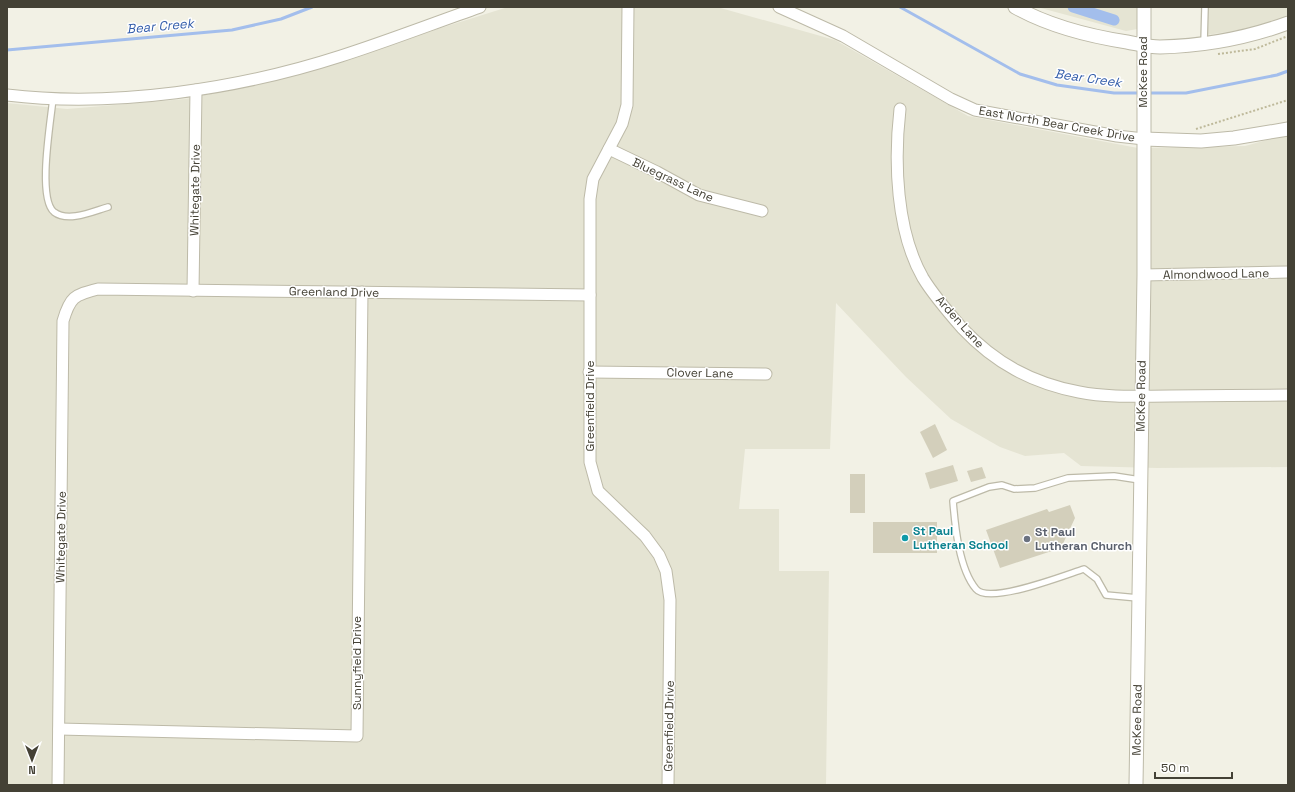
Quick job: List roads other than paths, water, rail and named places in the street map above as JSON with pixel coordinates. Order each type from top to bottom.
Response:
[{"type":"street","points":[[7,95],[91,100],[196,90],[262,78],[340,56],[480,7]]},
{"type":"street","name":"Greenfield Drive","points":[[628,7],[626,105],[622,124],[594,179],[590,199],[590,462],[598,491],[652,545],[666,571],[670,588],[668,785]]},
{"type":"street","name":"East North Bear Creek Drive","points":[[779,7],[844,36],[951,99],[976,110],[1117,136],[1144,133],[1183,140],[1234,138],[1288,129]]},
{"type":"street","points":[[1014,7],[1032,17],[1077,31],[1159,47],[1204,43],[1254,34],[1288,22]]},
{"type":"street","name":"McKee Road","points":[[1136,785],[1144,275],[1144,7]]},
{"type":"street","name":"Whitegate Drive","points":[[194,290],[196,90]]},
{"type":"street","name":"Arden Lane","points":[[900,109],[896,154],[898,185],[911,249],[923,277],[954,318],[980,347],[993,357],[1036,380],[1079,392],[1141,396],[1288,395]]},
{"type":"street","name":"Bluegrass Lane","points":[[609,149],[657,172],[699,195],[762,211]]},
{"type":"street","name":"Almondwood Lane","points":[[1144,275],[1288,272]]},
{"type":"street","name":"Greenland Drive","points":[[79,293],[98,289],[590,295]]},
{"type":"street","name":"Sunnyfield Drive","points":[[59,729],[357,736],[362,292]]},
{"type":"street","name":"Whitegate Drive","points":[[58,785],[63,321],[68,304],[79,293]]},
{"type":"street","name":"Clover Lane","points":[[589,372],[766,374]]},
{"type":"lane","points":[[1204,43],[1205,7]]},
{"type":"lane","points":[[53,98],[45,172],[47,192],[51,208],[54,212],[62,215],[73,216],[108,207]]},
{"type":"lane","points":[[1138,598],[1106,595],[1097,579],[1084,569],[1010,593],[986,595],[976,590],[962,563],[953,501],[989,487],[1002,486],[1014,489],[1035,488],[1068,478],[1114,476],[1140,480]]},
{"type":"waterway","name":"Bear Creek","points":[[7,50],[232,30],[281,19],[312,7]]},
{"type":"waterway","name":"Bear Creek","points":[[900,7],[1020,74],[1057,85],[1114,93],[1141,93]]},
{"type":"waterway","points":[[1073,7],[1114,20]]},
{"type":"waterway","name":"Bear Creek","points":[[1146,93],[1186,93],[1277,75],[1288,71]]},
{"type":"place","name":"St Paul Lutheran School","points":[[905,538]]},
{"type":"place","name":"St Paul Lutheran Church","points":[[1027,539]]}]
